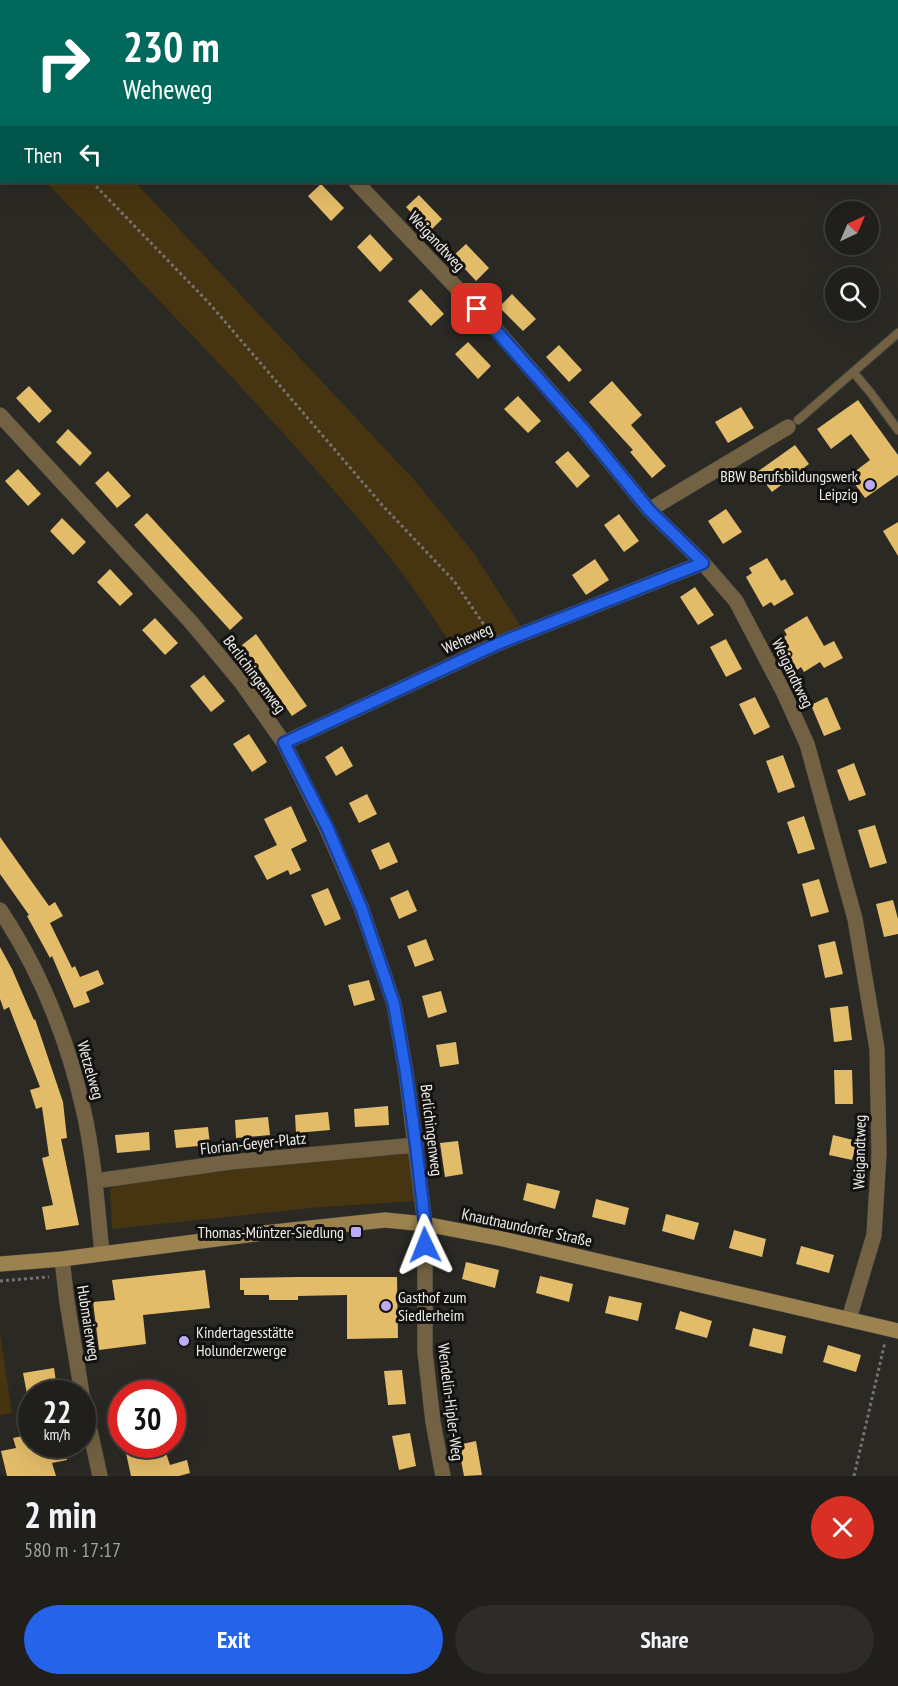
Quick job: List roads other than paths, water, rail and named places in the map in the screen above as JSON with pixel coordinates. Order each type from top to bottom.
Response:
[{"type":"main road","name":"Knautnaundorfer Straße","points":[[0,1264],[62,1259],[385,1220],[425,1224],[503,1239],[893,1330]]},
{"type":"street","name":"Weigandtweg","points":[[357,183],[492,325],[583,429],[649,510],[703,563],[736,601],[783,691],[807,744],[855,919],[877,1049],[879,1154],[874,1235],[849,1319]]},
{"type":"street","name":"Berlichingenweg","points":[[0,415],[190,621],[241,682],[284,743],[327,827],[356,897],[394,1004],[406,1073],[425,1224]]},
{"type":"street","points":[[649,510],[793,423]]},
{"type":"street","name":"Weheweg","points":[[284,743],[497,644],[703,563]]},
{"type":"street","name":"Wetzelweg","points":[[0,910],[21,942],[48,996],[72,1065],[84,1110],[95,1181],[102,1253]]},
{"type":"street","name":"Florian-Geyer-Platz","points":[[95,1181],[231,1162],[416,1145]]},
{"type":"street","name":"Wendelin-Hipler-Weg","points":[[425,1224],[425,1352],[433,1422],[443,1476]]},
{"type":"street","name":"Hubmaierweg","points":[[62,1259],[80,1380]]},
{"type":"street","name":"Hubmaierweg","points":[[96,1458],[100,1476]]},
{"type":"lane","points":[[793,423],[898,333]]},
{"type":"lane","points":[[854,373],[898,430]]},
{"type":"place","name":"BBW Berufsbildungswerk Leipzig","points":[[870,485]]},
{"type":"place","name":"Thomas-Müntzer-Siedlung","points":[[356,1232]]},
{"type":"place","name":"Gasthof zum Siedlerheim","points":[[386,1306]]},
{"type":"place","name":"Kindertagesstätte Holunderzwerge","points":[[184,1341]]}]
